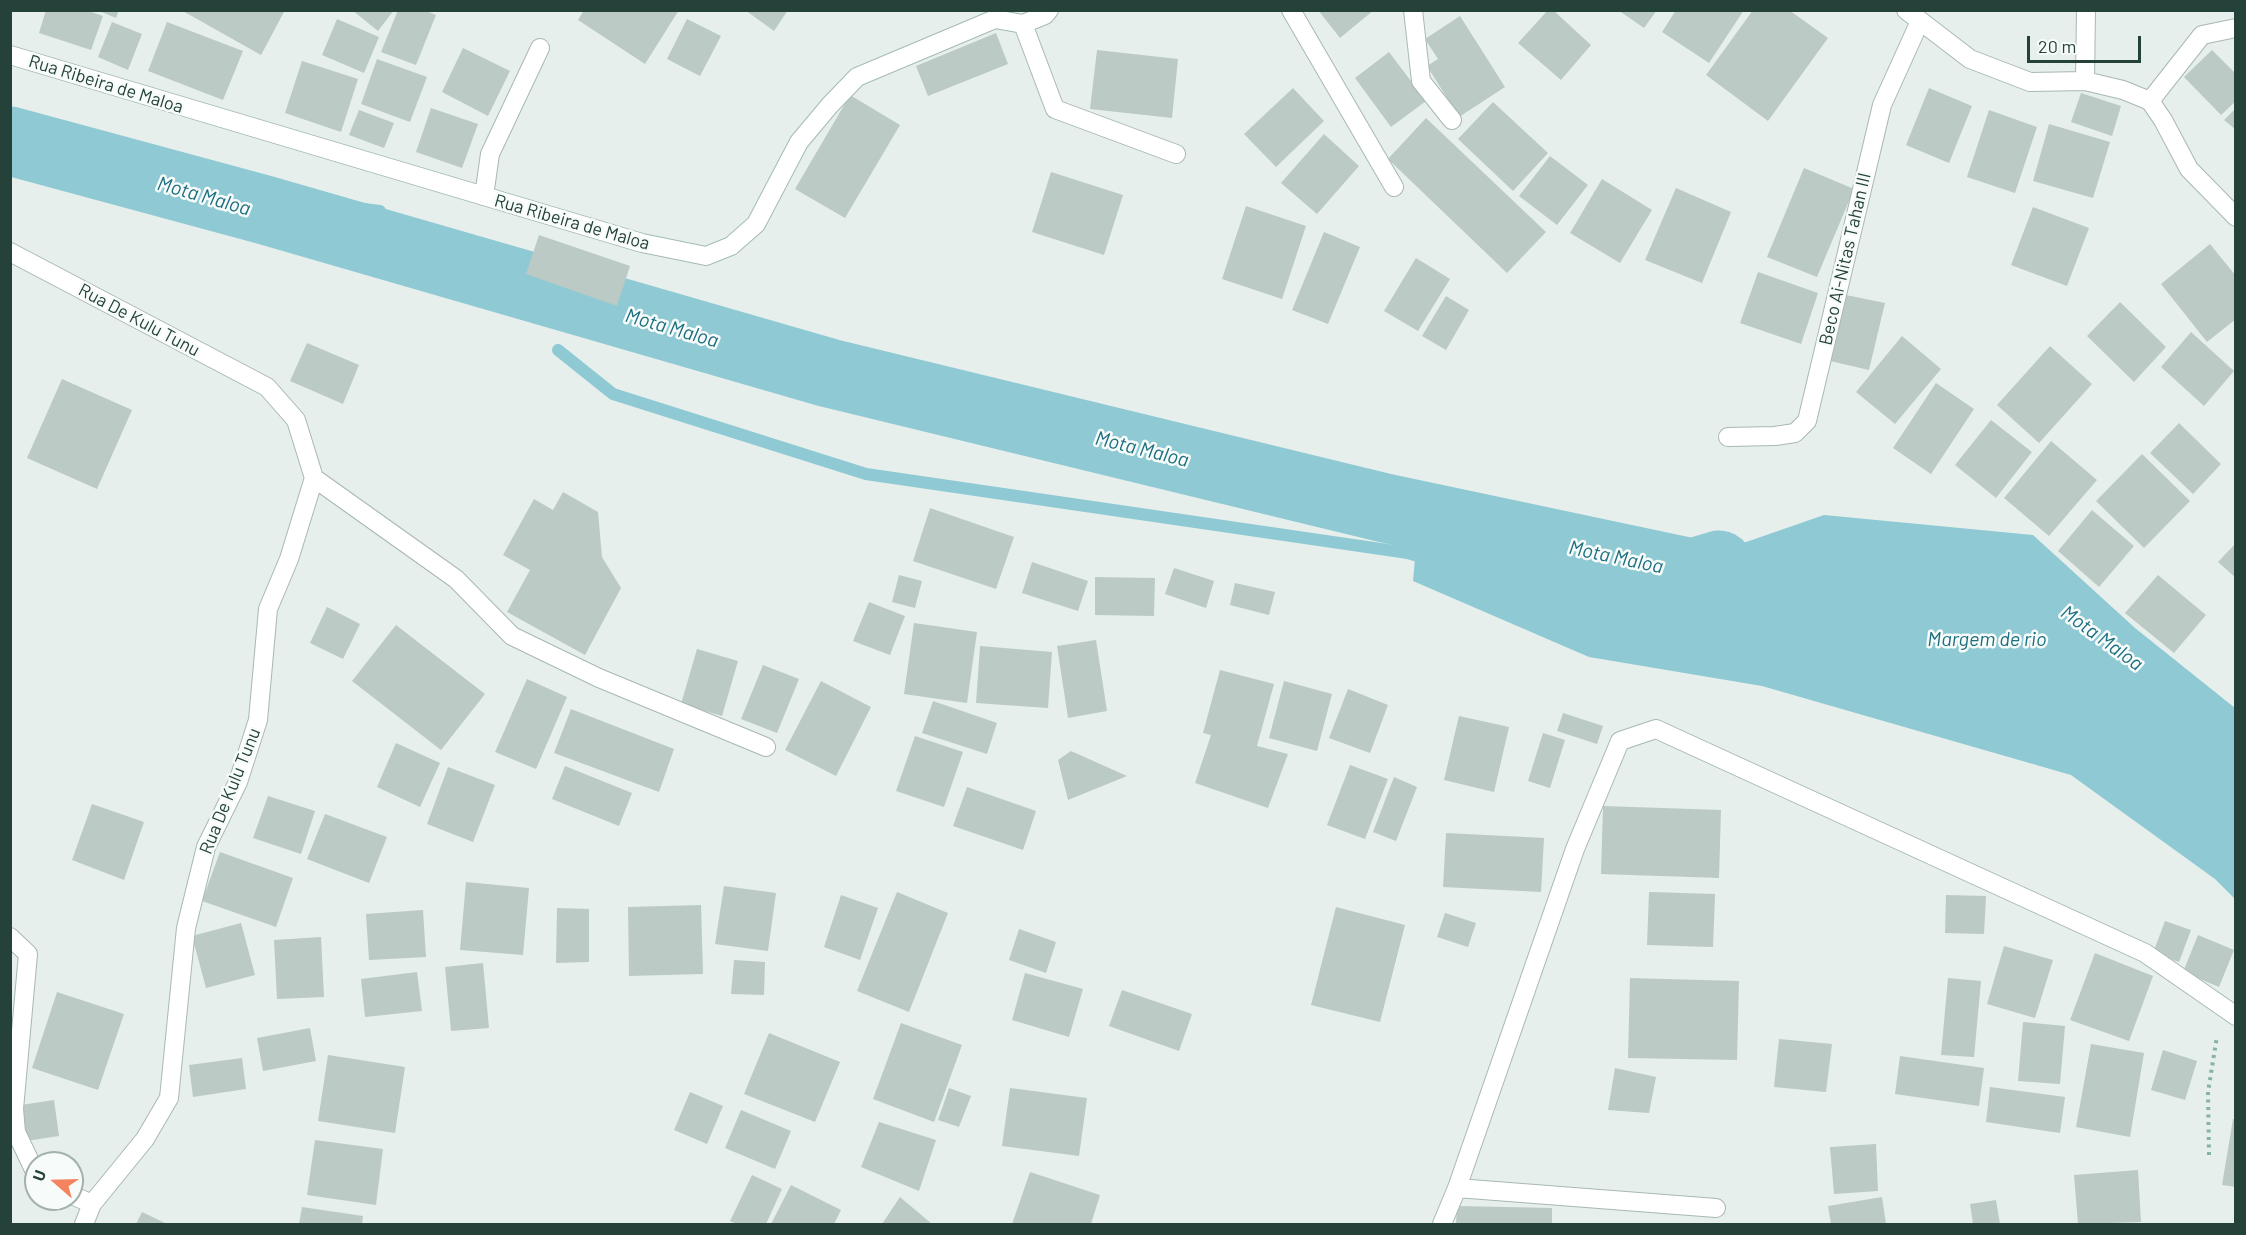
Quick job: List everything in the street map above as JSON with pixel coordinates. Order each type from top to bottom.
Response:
[{"type":"street","points":[[1049,10],[1045,15],[1023,24],[1055,109],[1176,154]]},
{"type":"street","points":[[1291,10],[1394,187]]},
{"type":"street","points":[[1413,10],[1421,81],[1452,120]]},
{"type":"street","points":[[2085,81],[2086,10]]},
{"type":"street","points":[[1913,16],[1970,59],[2030,82],[2085,81],[2123,90],[2150,101],[2163,120],[2189,169],[2235,216]]},
{"type":"street","name":"Beco Ai-Nitas Tahan III","points":[[1728,437],[1775,436],[1795,433],[1807,421],[1882,105],[1913,16]]},
{"type":"street","name":"Rua Ribeira de Maloa","points":[[10,56],[642,243],[706,256],[731,246],[756,224],[799,142],[856,77],[995,19],[1023,24]]},
{"type":"street","points":[[2150,101],[2202,35],[2235,28]]},
{"type":"street","points":[[484,196],[490,154],[540,48]]},
{"type":"street","name":"Rua De Kulu Tunu","points":[[10,252],[267,387],[296,420],[314,478],[289,559],[268,609],[258,720],[238,782],[206,847],[186,928],[169,1098],[145,1139],[92,1204],[84,1224]]},
{"type":"street","points":[[314,478],[456,579],[512,636],[599,678],[766,747]]},
{"type":"street","points":[[1442,1224],[1457,1188],[1575,849],[1620,741],[1656,729],[2145,953],[2229,1011]]},
{"type":"street","points":[[10,937],[28,954],[14,1109],[16,1132],[25,1151]]},
{"type":"street","points":[[1457,1188],[1716,1208]]},
{"type":"street","points":[[84,1200],[92,1204]]},
{"type":"path","points":[[2209,1155],[2208,1092],[2229,1011]]},
{"type":"water","name":"Margem de rio","points":[[1824,515],[2033,535],[2135,628],[2235,708],[2235,899],[2215,879],[2071,775],[1762,686],[1589,657],[1413,581],[1417,537],[1680,565]]},
{"type":"building","points":[[46,10],[85,10],[103,16],[91,50],[39,33]]},
{"type":"building","points":[[97,10],[119,10],[116,18]]},
{"type":"building","points":[[181,10],[285,10],[261,55]]},
{"type":"building","points":[[352,10],[394,10],[378,31]]},
{"type":"building","points":[[398,10],[424,10],[436,15],[416,65],[381,52]]},
{"type":"building","points":[[584,10],[679,10],[645,64],[578,20]]},
{"type":"building","points":[[745,10],[788,10],[774,31]]},
{"type":"building","points":[[1318,10],[1374,10],[1340,38]]},
{"type":"building","points":[[1548,10],[1553,10],[1591,45],[1561,80],[1518,43]]},
{"type":"building","points":[[1618,10],[1657,10],[1644,28]]},
{"type":"building","points":[[1676,10],[1744,10],[1709,63],[1662,32]]},
{"type":"building","points":[[1753,10],[1789,10],[1828,38],[1768,121],[1706,75]]},
{"type":"building","points":[[1460,16],[1505,87],[1459,117],[1427,66],[1438,59],[1425,39]]},
{"type":"building","points":[[337,19],[379,37],[364,73],[322,55]]},
{"type":"building","points":[[687,19],[721,36],[700,76],[667,59]]},
{"type":"building","points":[[112,22],[142,34],[128,70],[98,57]]},
{"type":"building","points":[[167,22],[243,51],[223,100],[148,71]]},
{"type":"building","points":[[996,33],[1008,64],[928,96],[916,66]]},
{"type":"building","points":[[463,48],[510,71],[488,116],[442,92]]},
{"type":"building","points":[[1097,50],[1178,59],[1172,118],[1090,109]]},
{"type":"building","points":[[2212,50],[2236,74],[2236,101],[2221,115],[2184,77]]},
{"type":"building","points":[[1389,52],[1426,101],[1391,127],[1355,78]]},
{"type":"building","points":[[377,59],[427,77],[410,122],[361,104]]},
{"type":"building","points":[[302,61],[358,79],[341,132],[285,113]]},
{"type":"building","points":[[1293,88],[1324,121],[1276,167],[1244,134]]},
{"type":"building","points":[[1929,88],[1972,106],[1949,163],[1906,145]]},
{"type":"building","points":[[2081,93],[2121,106],[2112,136],[2071,122]]},
{"type":"building","points":[[850,95],[900,125],[845,218],[795,189]]},
{"type":"building","points":[[1493,102],[1548,153],[1513,191],[1458,139]]},
{"type":"building","points":[[431,108],[478,124],[462,168],[416,152]]},
{"type":"building","points":[[2236,108],[2236,130],[2224,120]]},
{"type":"building","points":[[359,110],[394,123],[384,148],[349,135]]},
{"type":"building","points":[[1989,110],[2037,127],[2015,193],[1967,177]]},
{"type":"building","points":[[1426,118],[1546,232],[1507,273],[1388,159]]},
{"type":"building","points":[[2049,124],[2110,142],[2093,198],[2033,181]]},
{"type":"building","points":[[1324,134],[1359,166],[1317,214],[1281,183]]},
{"type":"building","points":[[1550,156],[1588,185],[1557,225],[1519,196]]},
{"type":"building","points":[[1804,168],[1854,189],[1817,277],[1767,257]]},
{"type":"building","points":[[1051,172],[1123,195],[1104,255],[1032,232]]},
{"type":"building","points":[[1602,179],[1652,210],[1620,263],[1570,233]]},
{"type":"building","points":[[1676,188],[1731,212],[1702,283],[1645,260]]},
{"type":"building","points":[[1246,206],[1306,226],[1282,299],[1222,279]]},
{"type":"building","points":[[2033,207],[2089,228],[2067,286],[2011,265]]},
{"type":"building","points":[[1324,232],[1360,247],[1328,324],[1292,310]]},
{"type":"building","points":[[539,235],[630,266],[617,306],[526,274]]},
{"type":"building","points":[[2210,244],[2236,276],[2236,319],[2207,342],[2161,284]]},
{"type":"building","points":[[1416,258],[1450,279],[1418,331],[1384,311]]},
{"type":"building","points":[[1758,272],[1818,293],[1801,344],[1740,323]]},
{"type":"building","points":[[1846,295],[1885,303],[1869,370],[1830,361]]},
{"type":"building","points":[[1446,296],[1469,310],[1446,350],[1422,336]]},
{"type":"building","points":[[2120,302],[2166,347],[2134,382],[2087,336]]},
{"type":"building","points":[[2191,332],[2234,371],[2204,406],[2161,367]]},
{"type":"building","points":[[1902,336],[1941,369],[1895,424],[1856,392]]},
{"type":"building","points":[[307,343],[359,365],[343,404],[290,381]]},
{"type":"building","points":[[2050,346],[2092,384],[2039,443],[1997,405]]},
{"type":"building","points":[[62,379],[132,410],[97,489],[27,458]]},
{"type":"building","points":[[1936,383],[1974,409],[1931,474],[1893,448]]},
{"type":"building","points":[[1991,420],[2032,452],[1996,498],[1955,465]]},
{"type":"building","points":[[2179,423],[2221,464],[2193,494],[2150,453]]},
{"type":"building","points":[[2051,441],[2097,480],[2049,536],[2004,498]]},
{"type":"building","points":[[2142,454],[2190,501],[2144,548],[2096,501]]},
{"type":"building","points":[[563,492],[598,512],[602,557],[621,588],[585,655],[507,612],[530,570],[503,555],[534,499],[553,510]]},
{"type":"building","points":[[930,508],[1014,537],[996,589],[913,561]]},
{"type":"building","points":[[2092,510],[2134,546],[2099,587],[2058,551]]},
{"type":"building","points":[[2236,543],[2236,578],[2218,562]]},
{"type":"building","points":[[1032,562],[1088,581],[1078,611],[1022,593]]},
{"type":"building","points":[[1174,568],[1214,581],[1206,608],[1165,594]]},
{"type":"building","points":[[899,575],[922,581],[915,608],[892,602]]},
{"type":"building","points":[[2158,575],[2206,615],[2174,653],[2125,613]]},
{"type":"building","points":[[1095,577],[1155,578],[1154,616],[1095,615]]},
{"type":"building","points":[[1235,583],[1275,592],[1269,615],[1230,605]]},
{"type":"building","points":[[869,602],[905,616],[890,655],[853,641]]},
{"type":"building","points":[[327,607],[360,624],[343,659],[310,643]]},
{"type":"building","points":[[914,623],[977,632],[967,703],[904,694]]},
{"type":"building","points":[[396,625],[485,694],[441,750],[352,681]]},
{"type":"building","points":[[1096,640],[1107,711],[1068,718],[1057,646]]},
{"type":"building","points":[[980,646],[1052,652],[1048,708],[976,703]]},
{"type":"building","points":[[697,649],[738,661],[722,716],[681,704]]},
{"type":"building","points":[[763,665],[799,679],[777,733],[741,719]]},
{"type":"building","points":[[1220,670],[1274,684],[1257,746],[1288,754],[1268,808],[1195,783],[1211,735],[1203,733]]},
{"type":"building","points":[[527,679],[567,697],[536,769],[495,752]]},
{"type":"building","points":[[821,681],[871,707],[836,776],[785,750]]},
{"type":"building","points":[[1284,681],[1332,694],[1317,751],[1269,738]]},
{"type":"building","points":[[1348,689],[1388,705],[1370,753],[1329,738]]},
{"type":"building","points":[[933,701],[997,723],[987,754],[922,733]]},
{"type":"building","points":[[571,709],[674,749],[659,792],[554,753]]},
{"type":"building","points":[[1563,713],[1603,726],[1597,744],[1557,731]]},
{"type":"building","points":[[1459,716],[1509,727],[1494,792],[1444,780]]},
{"type":"building","points":[[1543,733],[1565,740],[1550,788],[1528,781]]},
{"type":"building","points":[[915,736],[963,752],[944,807],[896,791]]},
{"type":"building","points":[[396,743],[440,763],[420,807],[377,787]]},
{"type":"building","points":[[1071,751],[1127,776],[1068,800],[1058,760]]},
{"type":"building","points":[[1350,765],[1388,779],[1365,839],[1327,825]]},
{"type":"building","points":[[565,766],[632,793],[619,826],[552,799]]},
{"type":"building","points":[[448,767],[495,785],[473,842],[427,824]]},
{"type":"building","points":[[1394,777],[1417,787],[1396,841],[1373,832]]},
{"type":"building","points":[[967,787],[1036,811],[1023,850],[953,826]]},
{"type":"building","points":[[268,796],[315,811],[301,854],[253,838]]},
{"type":"building","points":[[92,804],[144,822],[124,880],[72,860]]},
{"type":"building","points":[[1603,806],[1721,810],[1719,878],[1601,874]]},
{"type":"building","points":[[325,814],[387,837],[369,883],[307,859]]},
{"type":"building","points":[[1446,833],[1544,838],[1541,892],[1443,887]]},
{"type":"building","points":[[220,852],[293,878],[276,927],[202,901]]},
{"type":"building","points":[[466,882],[529,888],[523,955],[460,950]]},
{"type":"building","points":[[724,886],[776,893],[768,951],[715,944]]},
{"type":"building","points":[[897,892],[948,913],[909,1012],[857,991]]},
{"type":"building","points":[[1649,892],[1715,894],[1713,947],[1647,945]]},
{"type":"building","points":[[841,895],[878,908],[860,960],[824,947]]},
{"type":"building","points":[[1946,895],[1986,896],[1984,934],[1945,933]]},
{"type":"building","points":[[701,905],[703,974],[629,976],[628,907]]},
{"type":"building","points":[[1336,907],[1405,925],[1380,1022],[1311,1005]]},
{"type":"building","points":[[557,908],[589,909],[589,962],[556,963]]},
{"type":"building","points":[[423,910],[426,957],[369,960],[366,914]]},
{"type":"building","points":[[1445,913],[1476,923],[1468,947],[1437,937]]},
{"type":"building","points":[[2165,921],[2191,930],[2179,962],[2153,953]]},
{"type":"building","points":[[241,923],[255,975],[206,988],[192,936]]},
{"type":"building","points":[[1019,929],[1056,942],[1046,973],[1009,960]]},
{"type":"building","points":[[2198,935],[2234,950],[2219,987],[2183,972]]},
{"type":"building","points":[[321,937],[324,997],[277,999],[274,940]]},
{"type":"building","points":[[2004,946],[2053,960],[2035,1018],[1987,1004]]},
{"type":"building","points":[[2095,953],[2153,976],[2129,1041],[2070,1020]]},
{"type":"building","points":[[734,960],[765,962],[764,995],[731,994]]},
{"type":"building","points":[[483,963],[489,1028],[451,1031],[445,967]]},
{"type":"building","points":[[417,972],[422,1011],[365,1017],[361,979]]},
{"type":"building","points":[[1025,973],[1083,989],[1069,1037],[1012,1020]]},
{"type":"building","points":[[1630,978],[1739,981],[1737,1060],[1628,1058]]},
{"type":"building","points":[[1948,978],[1981,981],[1974,1057],[1941,1055]]},
{"type":"building","points":[[1122,990],[1192,1014],[1179,1051],[1109,1026]]},
{"type":"building","points":[[57,992],[124,1014],[98,1090],[32,1068]]},
{"type":"building","points":[[2023,1022],[2065,1026],[2060,1084],[2018,1081]]},
{"type":"building","points":[[901,1023],[962,1045],[934,1122],[873,1099]]},
{"type":"building","points":[[310,1028],[316,1061],[263,1071],[257,1038]]},
{"type":"building","points":[[769,1033],[840,1062],[815,1122],[744,1094]]},
{"type":"building","points":[[1779,1039],[1832,1044],[1826,1092],[1774,1087]]},
{"type":"building","points":[[2091,1044],[2144,1053],[2130,1137],[2076,1127]]},
{"type":"building","points":[[2163,1050],[2197,1061],[2185,1100],[2151,1090]]},
{"type":"building","points":[[328,1055],[405,1067],[395,1133],[318,1121]]},
{"type":"building","points":[[1900,1056],[1984,1068],[1979,1106],[1895,1094]]},
{"type":"building","points":[[242,1058],[246,1089],[193,1097],[189,1065]]},
{"type":"building","points":[[1615,1068],[1656,1077],[1649,1113],[1608,1110]]},
{"type":"building","points":[[1990,1087],[2065,1097],[2060,1133],[1986,1122]]},
{"type":"building","points":[[949,1088],[971,1096],[959,1127],[938,1120]]},
{"type":"building","points":[[1010,1088],[1087,1098],[1079,1156],[1002,1146]]},
{"type":"building","points":[[690,1092],[723,1106],[707,1144],[674,1130]]},
{"type":"building","points":[[54,1100],[59,1136],[26,1141],[21,1105]]},
{"type":"building","points":[[741,1110],[791,1131],[775,1169],[725,1148]]},
{"type":"building","points":[[2233,1119],[2236,1119],[2236,1187],[2222,1185]]},
{"type":"building","points":[[879,1122],[936,1140],[919,1191],[861,1167]]},
{"type":"building","points":[[315,1140],[383,1149],[376,1205],[307,1195]]},
{"type":"building","points":[[1876,1144],[1878,1191],[1834,1194],[1830,1147]]},
{"type":"building","points":[[2138,1170],[2141,1222],[2078,1224],[2074,1175]]},
{"type":"building","points":[[1030,1172],[1100,1195],[1091,1224],[1012,1224]]},
{"type":"building","points":[[752,1175],[782,1189],[766,1224],[737,1224],[730,1221]]},
{"type":"building","points":[[791,1185],[841,1210],[834,1224],[771,1224]]},
{"type":"building","points":[[900,1197],[932,1224],[882,1224]]},
{"type":"building","points":[[1882,1197],[1886,1224],[1831,1224],[1828,1206]]},
{"type":"building","points":[[1996,1200],[2000,1224],[1973,1224],[1970,1204]]},
{"type":"building","points":[[1457,1206],[1552,1208],[1552,1224],[1456,1224]]},
{"type":"building","points":[[302,1207],[363,1216],[362,1224],[299,1224]]},
{"type":"building","points":[[142,1212],[167,1224],[136,1224]]},
{"type":"waterway","name":"Mota Maloa","points":[[10,141],[265,210],[829,373],[1385,508],[1692,573],[1719,565]]},
{"type":"waterway","points":[[10,170],[48,174]]},
{"type":"waterway","points":[[331,205],[380,211]]},
{"type":"waterway","points":[[558,350],[613,394],[866,474],[1408,553],[1430,560]]}]
